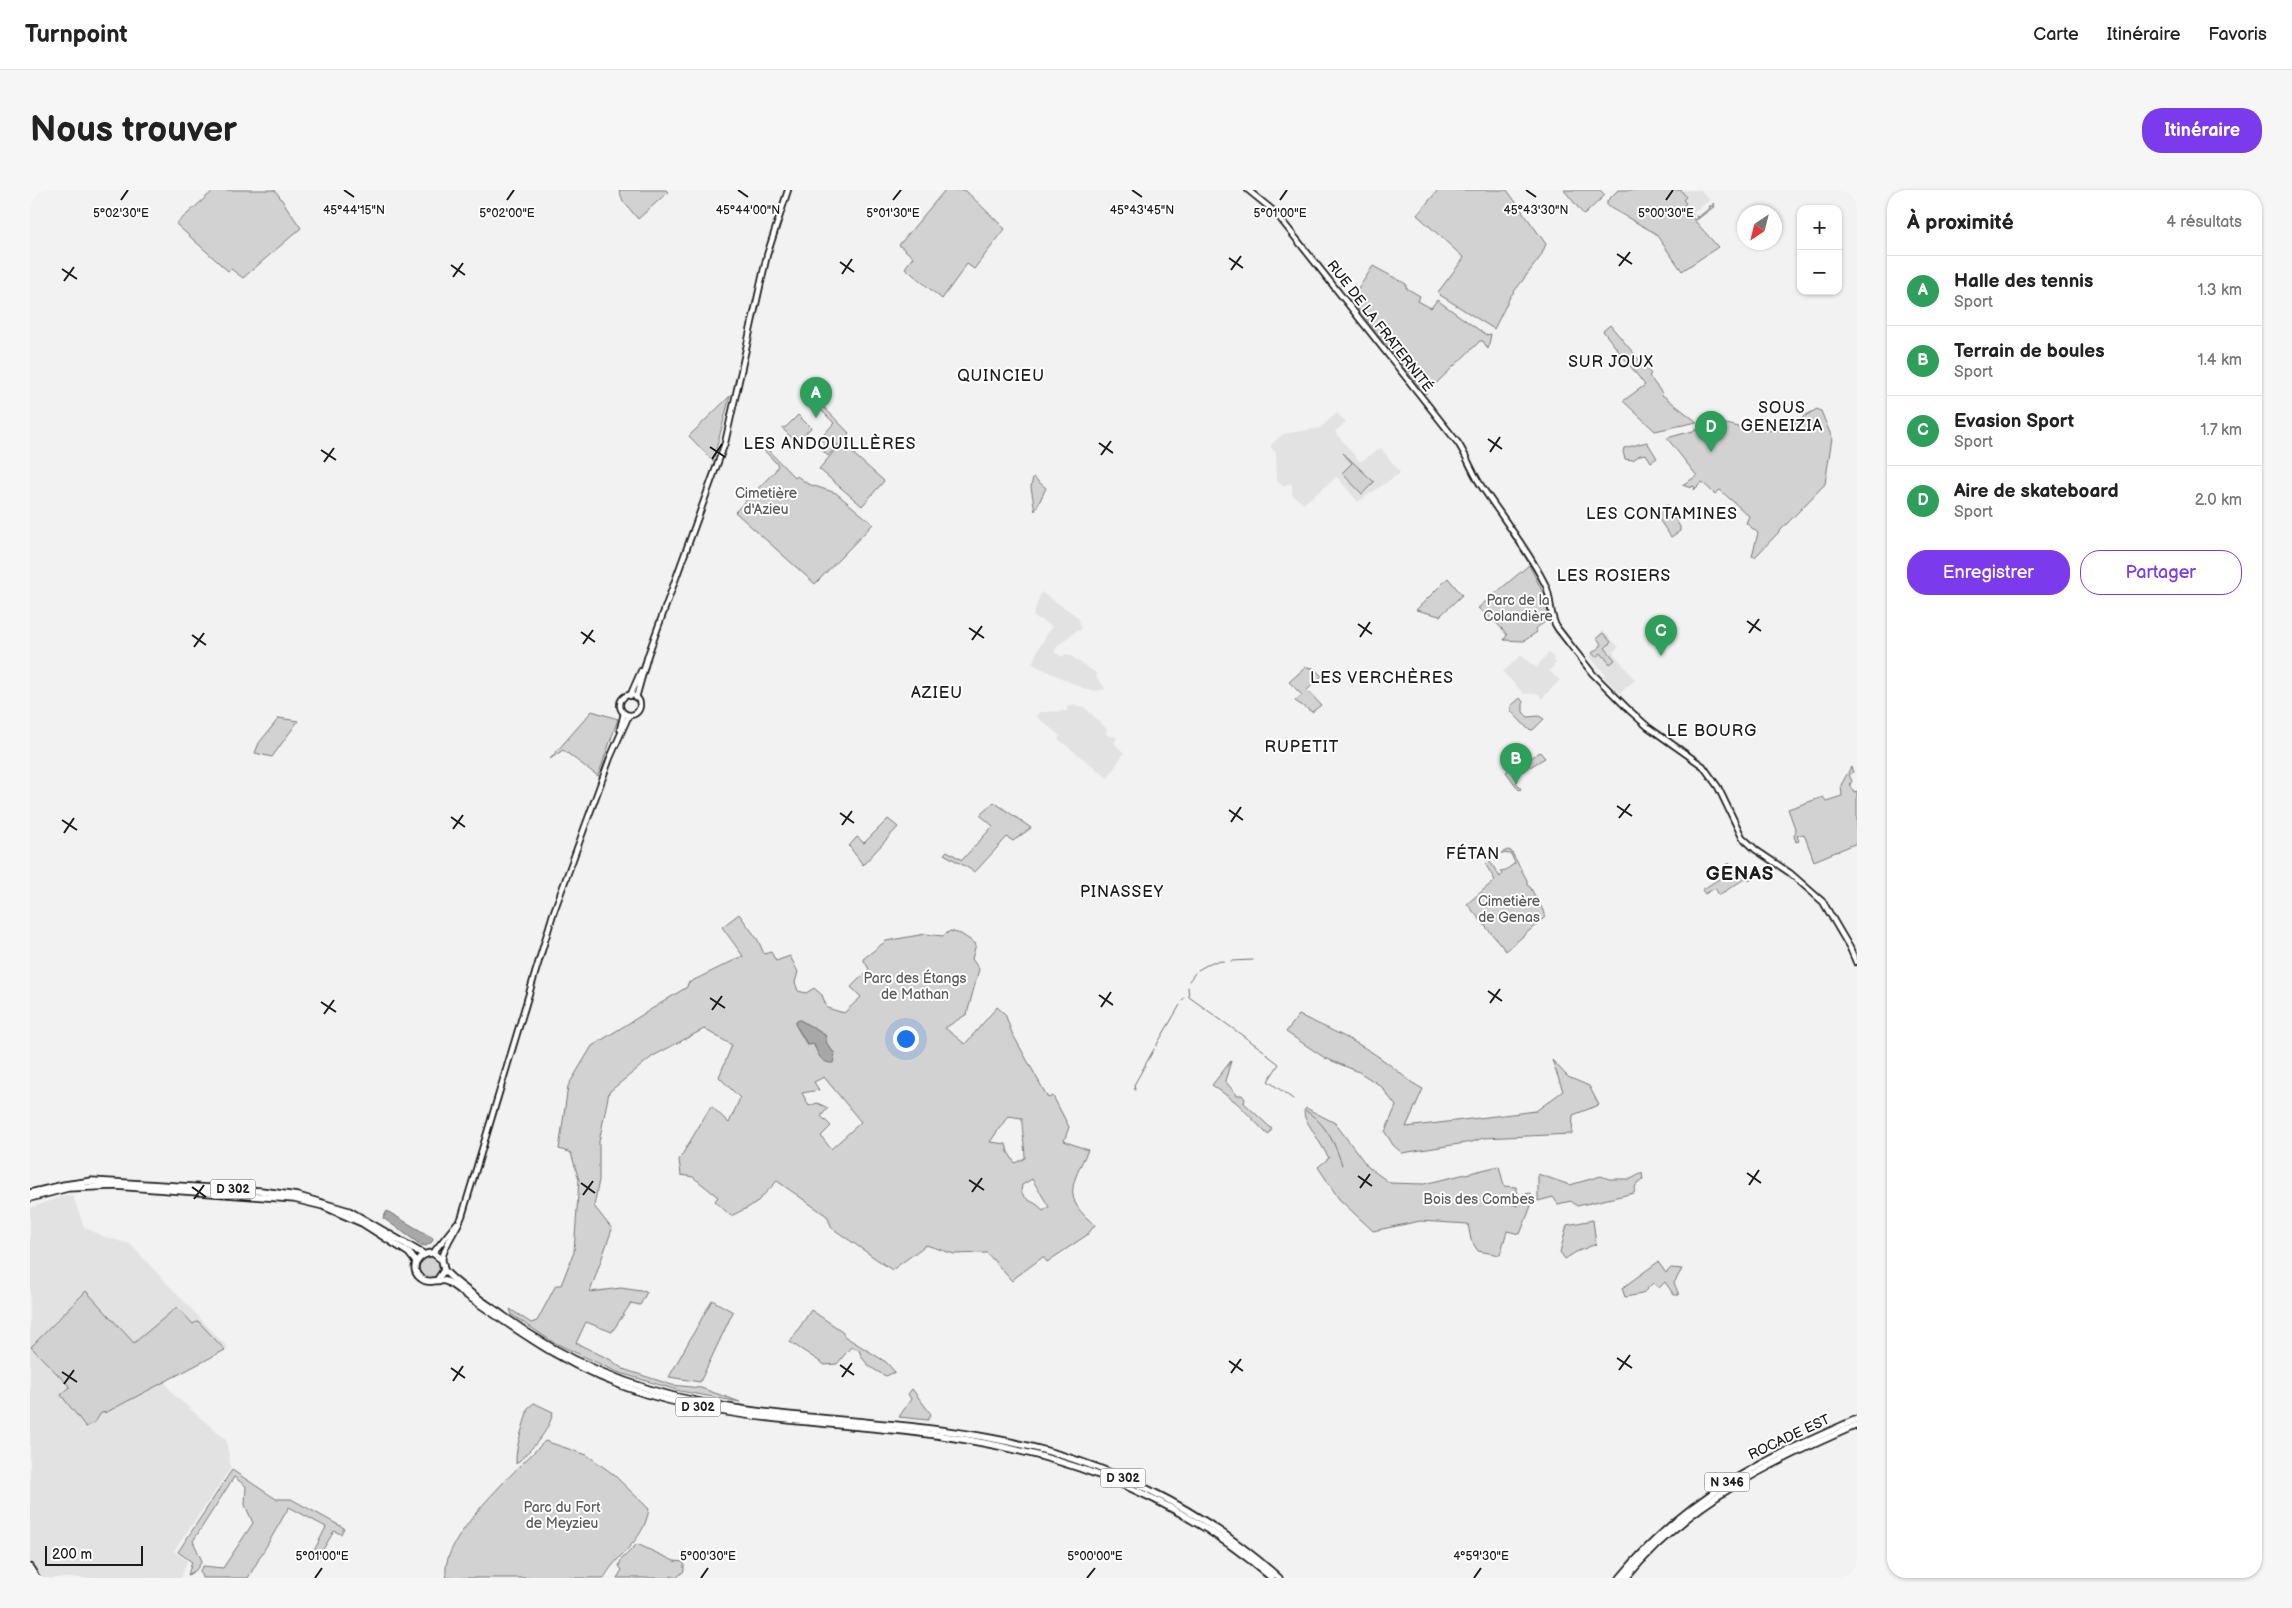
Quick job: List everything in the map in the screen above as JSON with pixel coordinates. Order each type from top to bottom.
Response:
[{"type":"highway","name":"D 302","points":[[30,1193],[64,1184],[92,1181],[283,1193],[319,1200],[349,1211],[423,1254]]},
{"type":"highway","name":"D 302","points":[[30,1198],[68,1188],[115,1186],[294,1199],[323,1206],[362,1223],[409,1253],[416,1262]]},
{"type":"highway","points":[[433,1253],[442,1260],[444,1270],[438,1279],[428,1281],[422,1279],[416,1273],[416,1262],[423,1254],[433,1253]]},
{"type":"highway","name":"D 302","points":[[444,1270],[540,1341],[583,1364],[626,1382],[668,1394],[729,1407],[991,1441],[1077,1460],[1147,1490],[1212,1526],[1279,1578]]},
{"type":"highway","name":"D 302","points":[[438,1279],[448,1282],[523,1335],[563,1359],[605,1379],[647,1394],[704,1408],[747,1415],[991,1441]]},
{"type":"highway","name":"ROCADE EST","points":[[1620,1578],[1667,1528],[1713,1492],[1760,1463],[1857,1419]]},
{"type":"highway","name":"ROCADE EST","points":[[1626,1578],[1663,1538],[1713,1498],[1760,1469],[1857,1425]]},
{"type":"highway","name":"D 302","points":[[1005,1444],[1076,1465],[1148,1495],[1209,1530],[1272,1578]]},
{"type":"main road","points":[[630,696],[651,649],[725,443],[767,254],[788,190]]},
{"type":"main road","name":"RUE DE LA FRATERNITÉ","points":[[1248,190],[1276,212],[1458,443],[1482,487],[1522,544],[1545,584],[1552,604],[1555,626],[1591,671],[1641,721],[1703,766],[1718,787],[1742,837],[1756,850],[1790,873],[1823,902],[1850,948]]},
{"type":"main road","points":[[636,698],[647,658]]},
{"type":"main road","points":[[624,697],[636,698],[639,703],[639,709],[635,714],[626,714],[620,707],[624,697]]},
{"type":"main road","points":[[442,1260],[444,1250],[457,1230],[553,914],[626,714]]},
{"type":"main road","points":[[1850,948],[1857,954]]},
{"type":"main road","points":[[1850,948],[1857,963]]},
{"type":"main road","points":[[433,1253],[454,1229],[466,1200]]},
{"type":"main road","points":[[30,1567],[37,1578]]},
{"type":"shaded area","points":[[1683,190],[1700,190],[1710,200],[1689,215],[1674,199]]},
{"type":"shaded area","points":[[1337,413],[1346,422],[1335,432],[1360,462],[1381,448],[1400,473],[1358,502],[1337,477],[1303,504],[1292,494],[1292,484],[1287,484],[1284,487],[1277,480],[1276,453],[1270,446],[1283,434],[1320,428]]},
{"type":"shaded area","points":[[1041,592],[1079,619],[1080,631],[1077,630],[1058,645],[1054,652],[1063,657],[1065,654],[1071,656],[1097,674],[1096,677],[1106,689],[1087,690],[1032,664],[1041,643],[1052,626],[1033,616]]},
{"type":"shaded area","points":[[1603,631],[1619,647],[1613,652],[1635,680],[1620,693],[1603,676],[1605,674],[1589,656],[1597,649],[1599,641],[1596,637]]},
{"type":"shaded area","points":[[1548,653],[1554,657],[1553,660],[1556,663],[1549,671],[1560,680],[1541,699],[1539,694],[1524,694],[1503,672],[1521,655],[1536,668]]},
{"type":"shaded area","points":[[1075,705],[1084,707],[1107,729],[1106,733],[1110,737],[1114,736],[1117,738],[1114,743],[1124,753],[1108,778],[1058,739],[1060,736],[1037,717],[1040,712],[1067,711],[1067,707]]},
{"type":"shaded area","points":[[800,1020],[825,1035],[827,1044],[835,1054],[833,1063],[823,1060],[814,1044],[808,1045],[795,1024],[796,1021]]},
{"type":"shaded area","points":[[65,1195],[73,1196],[84,1227],[105,1237],[130,1244],[228,1348],[164,1380],[173,1394],[226,1440],[231,1468],[174,1551],[187,1561],[181,1578],[30,1578],[30,1208]]},
{"type":"shaded area","points":[[387,1211],[433,1238],[432,1242],[426,1246],[421,1245],[383,1218]]},
{"type":"green space","points":[[214,190],[275,190],[301,228],[243,278],[231,269],[228,271],[176,224]]},
{"type":"green space","points":[[619,190],[666,190],[668,192],[638,219],[623,201]]},
{"type":"green space","points":[[945,190],[965,190],[1005,229],[974,269],[967,264],[942,299],[905,268],[913,257],[899,245]]},
{"type":"green space","points":[[1438,190],[1507,190],[1546,244],[1541,256],[1510,297],[1494,329],[1438,292],[1464,258],[1417,215]]},
{"type":"green space","points":[[1564,190],[1600,190],[1605,195],[1584,215]]},
{"type":"green space","points":[[1618,190],[1681,190],[1686,197],[1683,200],[1686,203],[1684,205],[1693,214],[1691,216],[1694,220],[1697,218],[1696,216],[1698,217],[1710,208],[1709,206],[1713,206],[1713,203],[1715,206],[1695,221],[1718,247],[1682,271],[1655,233],[1607,206],[1607,201]]},
{"type":"green space","points":[[1373,266],[1406,284],[1406,288],[1420,296],[1418,301],[1431,308],[1437,300],[1486,335],[1491,334],[1488,349],[1483,341],[1480,341],[1425,394],[1351,300]]},
{"type":"green space","points":[[1610,325],[1651,374],[1649,376],[1661,394],[1697,422],[1655,431],[1623,401],[1645,385],[1603,331]]},
{"type":"green space","points":[[730,396],[713,461],[689,436]]},
{"type":"green space","points":[[813,396],[849,433],[828,456],[822,450],[825,444],[820,439],[834,423],[810,399]]},
{"type":"green space","points":[[1817,409],[1821,411],[1832,438],[1825,484],[1755,557],[1752,556],[1758,533],[1746,523],[1749,516],[1720,490],[1715,494],[1702,482],[1694,490],[1695,487],[1692,486],[1691,488],[1682,485],[1697,476],[1667,438],[1722,423],[1756,431],[1780,430]]},
{"type":"green space","points":[[798,415],[811,428],[796,442],[782,428],[786,427]]},
{"type":"green space","points":[[1647,442],[1657,458],[1651,462],[1646,454],[1640,455],[1633,460],[1625,459],[1624,448]]},
{"type":"green space","points":[[841,443],[884,481],[862,506],[819,469]]},
{"type":"green space","name":"Cimetière d'Azieu","points":[[762,444],[795,478],[797,476],[808,484],[836,493],[873,524],[815,584],[735,512],[775,471],[778,465],[760,446]]},
{"type":"green space","points":[[1343,453],[1374,482],[1362,494],[1342,473],[1352,463]]},
{"type":"green space","points":[[1033,477],[1046,488],[1035,511],[1031,487]]},
{"type":"green space","points":[[1668,505],[1680,527],[1680,531],[1671,537],[1654,512]]},
{"type":"green space","name":"Parc de la Colandière","points":[[1529,565],[1547,600],[1548,620],[1535,629],[1537,632],[1524,641],[1504,640],[1507,635],[1504,631],[1478,608]]},
{"type":"green space","points":[[1448,578],[1462,595],[1440,616],[1416,610]]},
{"type":"green space","points":[[1603,633],[1611,642],[1605,648],[1615,660],[1610,664],[1601,653],[1596,657],[1592,653],[1602,645],[1597,638]]},
{"type":"green space","points":[[1306,667],[1313,668],[1322,676],[1307,690],[1321,705],[1312,712],[1295,701],[1302,695],[1289,682]]},
{"type":"green space","points":[[1520,698],[1523,702],[1523,712],[1528,717],[1539,716],[1544,719],[1533,730],[1528,729],[1511,711],[1511,706]]},
{"type":"green space","points":[[592,711],[618,719],[598,776],[563,750],[550,759]]},
{"type":"green space","points":[[279,718],[298,721],[272,757],[255,753],[259,743]]},
{"type":"green space","points":[[1540,752],[1545,758],[1515,776],[1518,781],[1516,782],[1521,789],[1519,790],[1506,772],[1527,754],[1531,758]]},
{"type":"green space","points":[[1851,767],[1853,772],[1849,775],[1852,781],[1850,784],[1854,792],[1857,791],[1857,843],[1814,861],[1804,834],[1797,836],[1799,841],[1796,842],[1794,836],[1796,831],[1788,809],[1823,797],[1826,801],[1842,796],[1841,785]]},
{"type":"green space","points":[[994,802],[1031,828],[1013,841],[1007,837],[975,872],[944,854],[947,851],[962,860],[993,826],[980,815]]},
{"type":"green space","points":[[888,819],[898,827],[863,865],[849,846],[857,837],[864,843]]},
{"type":"green space","name":"Cimetière de Genas","points":[[1508,850],[1511,851],[1545,917],[1506,951],[1467,904],[1495,880],[1486,865],[1489,862],[1500,877],[1502,874],[1500,871],[1506,870],[1515,863],[1511,854],[1501,853]]},
{"type":"green space","points":[[1730,863],[1735,872],[1746,866],[1752,873],[1756,870],[1759,874],[1749,881],[1746,878],[1719,895],[1715,888],[1705,894],[1702,890],[1725,875],[1722,867]]},
{"type":"green space","name":"Parc des Étangs de Mathan","points":[[739,914],[758,940],[764,954],[771,952],[776,961],[790,956],[798,972],[795,982],[798,991],[806,993],[814,988],[822,995],[827,1008],[844,1013],[861,997],[851,987],[869,969],[863,959],[886,941],[925,934],[943,936],[950,931],[961,934],[976,944],[972,959],[979,969],[967,1014],[945,1028],[965,1044],[997,1007],[1005,1014],[1012,1033],[1048,1098],[1053,1096],[1069,1127],[1064,1141],[1088,1150],[1074,1182],[1073,1190],[1077,1207],[1095,1225],[1087,1235],[1047,1262],[1043,1257],[1012,1281],[987,1253],[954,1254],[926,1245],[892,1270],[832,1228],[827,1216],[777,1181],[755,1204],[731,1216],[715,1201],[718,1197],[693,1177],[681,1175],[679,1160],[711,1106],[729,1123],[740,1098],[719,1077],[732,1045],[704,1029],[653,1056],[609,1092],[599,1142],[599,1180],[594,1206],[612,1229],[590,1292],[621,1288],[647,1292],[640,1305],[631,1303],[612,1332],[586,1322],[576,1343],[611,1360],[623,1369],[672,1385],[701,1388],[740,1402],[680,1391],[617,1372],[553,1342],[512,1315],[510,1309],[531,1323],[537,1321],[556,1285],[561,1285],[574,1252],[579,1180],[571,1153],[559,1149],[568,1086],[592,1046],[687,987],[688,983],[743,956],[722,927]],"holes":[[[800,1020],[825,1035],[827,1044],[835,1054],[815,1048],[814,1044],[807,1045],[795,1024]],[[824,1077],[861,1122],[831,1149],[821,1136],[831,1126],[821,1116],[828,1108],[817,1103],[809,1106],[802,1093],[819,1090],[814,1082]],[[1008,1116],[1022,1118],[1025,1158],[1015,1163],[1008,1152],[1006,1144],[990,1142]],[[1032,1179],[1049,1207],[1043,1211],[1026,1198],[1021,1191],[1022,1185]]]},
{"type":"green space","points":[[1299,1015],[1365,1048],[1423,1089],[1406,1127],[1536,1111],[1563,1091],[1552,1060],[1568,1077],[1589,1086],[1599,1105],[1573,1115],[1572,1134],[1483,1138],[1472,1142],[1402,1153],[1393,1145],[1385,1132],[1396,1106],[1381,1086],[1359,1072],[1325,1058],[1286,1032]]},
{"type":"green space","points":[[1231,1061],[1225,1081],[1237,1095],[1242,1095],[1245,1099],[1244,1103],[1272,1129],[1268,1135],[1237,1103],[1212,1085]]},
{"type":"green space","name":"Bois des Combes","points":[[1306,1108],[1335,1123],[1368,1167],[1390,1183],[1424,1184],[1499,1166],[1504,1186],[1516,1187],[1518,1194],[1512,1204],[1517,1206],[1519,1199],[1523,1198],[1525,1194],[1531,1193],[1533,1201],[1520,1234],[1507,1231],[1500,1255],[1478,1251],[1471,1240],[1468,1224],[1420,1221],[1373,1231],[1339,1199],[1318,1167],[1329,1158],[1305,1118],[1304,1111]]},
{"type":"green space","points":[[1642,1173],[1643,1180],[1636,1185],[1634,1193],[1577,1206],[1571,1201],[1558,1204],[1553,1197],[1538,1201],[1538,1174],[1570,1185],[1601,1176],[1609,1179],[1631,1179]]},
{"type":"green space","points":[[1593,1220],[1596,1244],[1576,1252],[1565,1259],[1560,1252],[1567,1225]]},
{"type":"green space","points":[[426,1256],[434,1256],[441,1263],[441,1271],[434,1278],[426,1278],[419,1271],[419,1263]]},
{"type":"green space","points":[[1658,1262],[1666,1273],[1671,1268],[1682,1269],[1674,1283],[1679,1295],[1674,1295],[1665,1282],[1659,1288],[1653,1283],[1642,1294],[1625,1297],[1622,1288]]},
{"type":"green space","points":[[86,1291],[134,1343],[177,1307],[193,1324],[198,1321],[225,1350],[107,1412],[101,1413],[95,1422],[86,1427],[61,1395],[70,1387],[31,1347]]},
{"type":"green space","points":[[712,1300],[733,1312],[700,1382],[669,1377]]},
{"type":"green space","points":[[811,1310],[842,1331],[844,1336],[886,1362],[895,1372],[886,1376],[877,1371],[866,1363],[859,1350],[851,1347],[837,1364],[825,1365],[790,1342]]},
{"type":"green space","points":[[912,1389],[931,1414],[928,1420],[899,1417],[911,1399],[908,1394]]},
{"type":"green space","points":[[534,1403],[553,1412],[551,1420],[539,1440],[516,1464],[518,1443],[528,1408]]},
{"type":"green space","name":"Parc du Fort de Meyzieu","points":[[545,1441],[587,1455],[613,1474],[649,1509],[646,1521],[636,1539],[616,1561],[604,1578],[447,1578],[447,1563],[454,1545],[466,1525],[482,1505]]},
{"type":"green space","points":[[232,1470],[276,1499],[291,1499],[344,1528],[341,1534],[334,1531],[318,1558],[312,1555],[326,1527],[289,1507],[248,1578],[202,1578],[200,1570],[203,1566],[223,1568],[253,1523],[245,1505],[246,1486],[234,1477],[193,1541],[202,1561],[196,1570],[188,1575],[192,1562],[178,1552]]},
{"type":"green space","points":[[637,1544],[674,1561],[684,1562],[684,1571],[676,1578],[671,1576],[670,1578],[617,1578],[622,1570],[619,1566],[621,1560]]},
{"type":"waterway","points":[[1231,961],[1253,960]]},
{"type":"waterway","points":[[1198,970],[1212,962],[1224,961]]},
{"type":"waterway","points":[[1189,981],[1195,973]]},
{"type":"waterway","points":[[1188,987],[1189,997],[1264,1051]]},
{"type":"waterway","points":[[1156,1046],[1180,1005]]},
{"type":"waterway","points":[[1135,1090],[1134,1085],[1154,1049]]},
{"type":"waterway","points":[[1266,1054],[1279,1064],[1268,1081],[1293,1099]]},
{"type":"waterway","points":[[1306,1111],[1319,1122],[1329,1135],[1342,1165]]},
{"type":"place","name":"Halle des tennis","points":[[816,418]]},
{"type":"place","name":"Aire de skateboard","points":[[1711,452]]},
{"type":"place","name":"Evasion Sport","points":[[1661,656]]},
{"type":"place","name":"Terrain de boules","points":[[1516,784]]},
{"type":"district","name":"SUR JOUX","points":[[1611,362]]},
{"type":"district","name":"QUINCIEU","points":[[1001,376]]},
{"type":"district","name":"SOUS GENEIZIA","points":[[1782,417]]},
{"type":"district","name":"LES ANDOUILLÈRES","points":[[830,444]]},
{"type":"district","name":"LES CONTAMINES","points":[[1662,514]]},
{"type":"district","name":"LES ROSIERS","points":[[1614,576]]},
{"type":"district","name":"LES VERCHÈRES","points":[[1382,678]]},
{"type":"district","name":"AZIEU","points":[[937,693]]},
{"type":"district","name":"LE BOURG","points":[[1712,731]]},
{"type":"district","name":"RUPETIT","points":[[1302,747]]},
{"type":"district","name":"FÉTAN","points":[[1473,854]]},
{"type":"district","name":"GENAS","points":[[1740,874]]},
{"type":"district","name":"PINASSEY","points":[[1122,892]]}]
